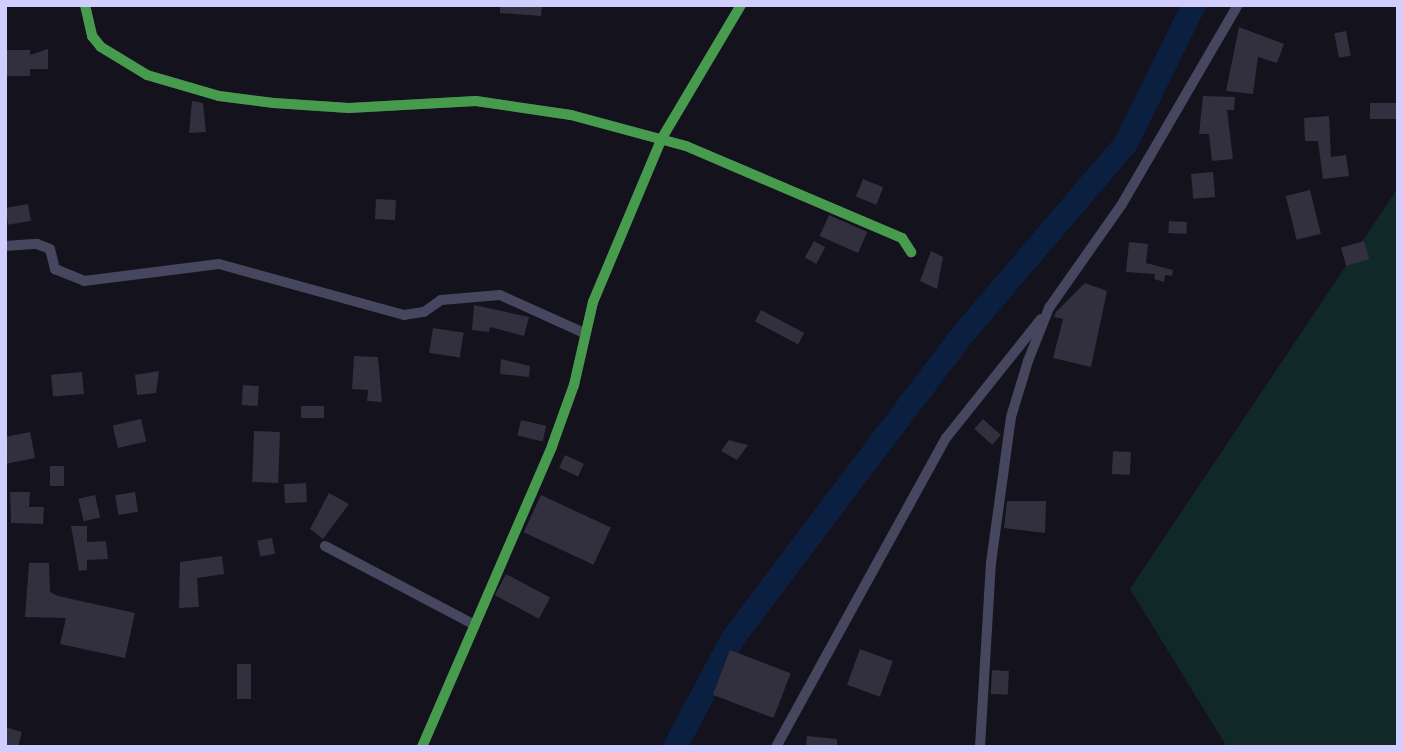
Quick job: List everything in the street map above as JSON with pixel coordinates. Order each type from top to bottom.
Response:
[{"type":"street","points":[[85,5],[101,47],[147,75],[219,96],[349,108],[476,101],[571,115],[662,138],[845,211],[902,238],[911,252]]},
{"type":"street","points":[[422,747],[552,446],[584,333],[662,138],[741,5]]},
{"type":"street","points":[[776,747],[946,438],[1049,308],[1122,204],[1238,5]]},
{"type":"street","points":[[5,246],[37,244],[50,250],[55,269],[84,281],[219,264],[404,315],[424,312],[442,300],[500,295],[584,333]]},
{"type":"street","points":[[980,747],[991,563],[1011,417],[1049,308]]},
{"type":"street","points":[[325,546],[473,624]]},
{"type":"green space","points":[[1398,188],[1398,747],[1227,747],[1130,589]]},
{"type":"building","points":[[500,5],[542,5],[541,16],[500,13]]},
{"type":"building","points":[[1239,27],[1284,44],[1277,63],[1258,57],[1253,94],[1226,91]]},
{"type":"building","points":[[1346,31],[1351,56],[1339,58],[1334,33]]},
{"type":"building","points":[[48,49],[48,69],[30,69],[30,76],[5,76],[5,50],[30,50],[30,55]]},
{"type":"building","points":[[1203,96],[1235,97],[1234,110],[1227,110],[1233,159],[1212,161],[1209,134],[1199,134]]},
{"type":"building","points":[[192,101],[203,103],[206,132],[189,133]]},
{"type":"building","points":[[1370,103],[1398,103],[1398,119],[1370,119]]},
{"type":"building","points":[[1329,116],[1331,157],[1346,155],[1349,176],[1323,179],[1318,141],[1305,141],[1304,118]]},
{"type":"building","points":[[1213,172],[1215,197],[1193,199],[1191,174]]},
{"type":"building","points":[[863,179],[883,187],[876,205],[856,197]]},
{"type":"building","points":[[1310,190],[1321,234],[1297,240],[1286,196]]},
{"type":"building","points":[[376,199],[396,200],[395,220],[375,219]]},
{"type":"building","points":[[28,204],[31,221],[8,225],[5,208]]},
{"type":"building","points":[[829,215],[867,232],[858,253],[820,236]]},
{"type":"building","points":[[1169,221],[1187,222],[1186,234],[1168,233]]},
{"type":"building","points":[[814,241],[825,247],[816,264],[805,258]]},
{"type":"building","points":[[1364,241],[1369,259],[1346,266],[1341,248]]},
{"type":"building","points":[[1129,242],[1148,244],[1146,263],[1173,270],[1172,276],[1165,275],[1164,282],[1154,279],[1155,274],[1126,272]]},
{"type":"building","points":[[931,251],[943,257],[937,289],[920,281]]},
{"type":"building","points":[[1085,283],[1107,291],[1091,367],[1053,358],[1063,319],[1054,317],[1056,312]]},
{"type":"building","points":[[474,305],[529,317],[524,336],[490,327],[489,332],[472,330]]},
{"type":"building","points":[[761,310],[804,333],[798,344],[755,321]]},
{"type":"building","points":[[433,328],[464,333],[460,358],[429,353]]},
{"type":"building","points":[[354,356],[378,357],[382,402],[367,401],[368,390],[352,389]]},
{"type":"building","points":[[501,359],[530,366],[529,377],[500,374]]},
{"type":"building","points":[[159,371],[156,393],[137,395],[135,375]]},
{"type":"building","points":[[82,372],[84,394],[53,397],[51,375]]},
{"type":"building","points":[[243,385],[259,386],[258,406],[242,405]]},
{"type":"building","points":[[301,406],[324,406],[324,418],[301,418]]},
{"type":"building","points":[[141,419],[146,441],[118,448],[113,426]]},
{"type":"building","points":[[983,419],[1001,435],[992,445],[974,429]]},
{"type":"building","points":[[521,420],[546,426],[543,441],[517,436]]},
{"type":"building","points":[[254,431],[280,432],[278,483],[252,482]]},
{"type":"building","points":[[30,432],[35,458],[5,464],[5,437]]},
{"type":"building","points":[[729,440],[748,445],[737,460],[721,451]]},
{"type":"building","points":[[1113,451],[1131,452],[1130,475],[1112,474]]},
{"type":"building","points":[[565,455],[584,464],[578,477],[559,468]]},
{"type":"building","points":[[50,466],[64,466],[64,486],[50,486]]},
{"type":"building","points":[[306,483],[307,502],[285,503],[284,484]]},
{"type":"building","points":[[10,492],[30,492],[29,507],[44,507],[43,524],[11,523]]},
{"type":"building","points":[[135,492],[138,512],[118,515],[115,495]]},
{"type":"building","points":[[329,493],[349,504],[323,539],[310,529]]},
{"type":"building","points":[[95,495],[100,517],[84,521],[78,499]]},
{"type":"building","points":[[541,495],[611,528],[593,565],[524,532]]},
{"type":"building","points":[[1007,501],[1046,501],[1045,533],[1004,528]]},
{"type":"building","points":[[71,526],[87,526],[87,542],[106,541],[108,559],[87,560],[87,570],[79,571]]},
{"type":"building","points":[[272,538],[275,554],[260,557],[257,541]]},
{"type":"building","points":[[222,556],[224,574],[197,578],[199,607],[179,608],[180,562]]},
{"type":"building","points":[[29,563],[49,563],[50,592],[58,596],[135,613],[125,658],[60,644],[66,618],[25,617]]},
{"type":"building","points":[[506,574],[550,597],[539,619],[495,595]]},
{"type":"building","points":[[860,649],[893,661],[880,697],[847,685]]},
{"type":"building","points":[[730,650],[791,673],[773,718],[713,695]]},
{"type":"building","points":[[237,664],[251,664],[251,699],[237,699]]},
{"type":"building","points":[[992,670],[1009,671],[1008,695],[991,694]]},
{"type":"building","points":[[5,727],[22,732],[18,747],[5,747]]},
{"type":"building","points":[[807,736],[837,739],[837,747],[806,747]]},
{"type":"waterway","points":[[675,747],[733,638],[958,340],[1126,143],[1194,5]]},
{"type":"cycle path","points":[[85,5],[92,36],[101,47],[147,75],[219,96],[274,103],[349,108],[476,101],[571,115],[686,146],[902,238],[911,252]]},
{"type":"cycle path","points":[[422,747],[552,446],[574,385],[593,302],[662,138],[741,5]]}]
